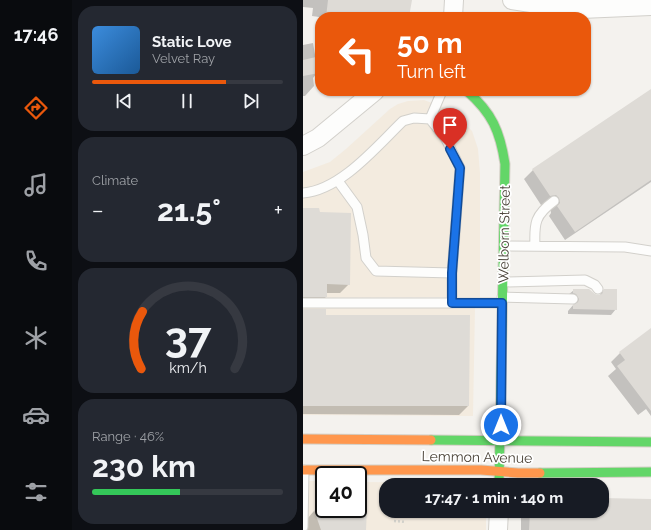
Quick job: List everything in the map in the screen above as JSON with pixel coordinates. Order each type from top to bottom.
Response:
[{"type":"main road","name":"Welborn Street","points":[[473,96],[489,112],[498,128],[505,164],[499,478]]},
{"type":"main road","name":"Lemmon Avenue","points":[[303,439],[651,442]]},
{"type":"main road","name":"Lemmon Avenue","points":[[304,470],[651,472]]},
{"type":"street","points":[[453,12],[454,0]]},
{"type":"street","points":[[512,0],[550,6],[582,4],[651,6]]},
{"type":"street","points":[[303,146],[318,138],[369,96]]},
{"type":"street","points":[[498,530],[499,518]]},
{"type":"lane","points":[[430,119],[440,96]]},
{"type":"lane","points":[[303,193],[325,188],[338,181],[349,173],[403,121],[414,118],[430,119],[446,139],[460,168],[452,273],[452,303]]},
{"type":"lane","points":[[338,181],[357,207],[366,258],[376,271],[452,273]]},
{"type":"lane","points":[[535,246],[534,229],[538,218],[544,208],[554,201]]},
{"type":"lane","points":[[504,246],[625,247],[651,251]]},
{"type":"lane","points":[[503,282],[585,280],[595,285],[598,289]]},
{"type":"lane","points":[[303,303],[452,303],[502,300],[573,299]]},
{"type":"lane","points":[[303,527],[304,470]]},
{"type":"path","points":[[393,522],[406,522]]},
{"type":"shaded area","points":[[424,100],[448,109],[460,119],[472,131],[478,149],[480,173],[480,297],[303,298],[303,172],[330,162],[390,109],[398,104],[408,101]]},
{"type":"shaded area","points":[[303,306],[475,307],[473,416],[303,415]]},
{"type":"shaded area","points":[[303,481],[315,481],[315,518],[367,518],[367,482],[379,482],[379,518],[486,518],[486,530],[303,530]]},
{"type":"building","points":[[328,0],[412,0],[410,12],[327,12]]},
{"type":"building","points":[[315,57],[315,74],[303,76],[303,60]]},
{"type":"building","points":[[651,89],[651,180],[575,232],[557,206],[560,203],[559,198],[556,195],[550,196],[532,169]]},
{"type":"building","points":[[303,208],[319,208],[320,212],[351,213],[350,285],[327,284],[327,297],[303,297]]},
{"type":"building","points":[[573,289],[589,289],[598,295],[602,294],[604,289],[617,289],[617,310],[573,309],[573,305],[578,302],[579,299],[576,294],[573,293]]},
{"type":"building","points":[[303,309],[326,309],[326,315],[470,315],[469,406],[303,406]]},
{"type":"building","points":[[651,328],[651,411],[617,366],[625,360],[619,352]]},
{"type":"building","points":[[609,498],[651,499],[651,530],[529,530],[530,518],[609,518]]},
{"type":"building","points":[[317,518],[367,518],[366,530],[321,530]]},
{"type":"traffic: fast","points":[[473,96],[483,107],[493,123],[503,152],[505,164],[499,478]]},
{"type":"traffic: fast","points":[[431,440],[651,442]]},
{"type":"traffic: fast","points":[[540,473],[651,472]]},
{"type":"traffic: slow","points":[[303,439],[431,440]]},
{"type":"traffic: slow","points":[[303,470],[481,470],[540,473]]},
{"type":"route","points":[[450,149],[460,168],[452,273],[452,303],[502,303],[501,425]]}]
